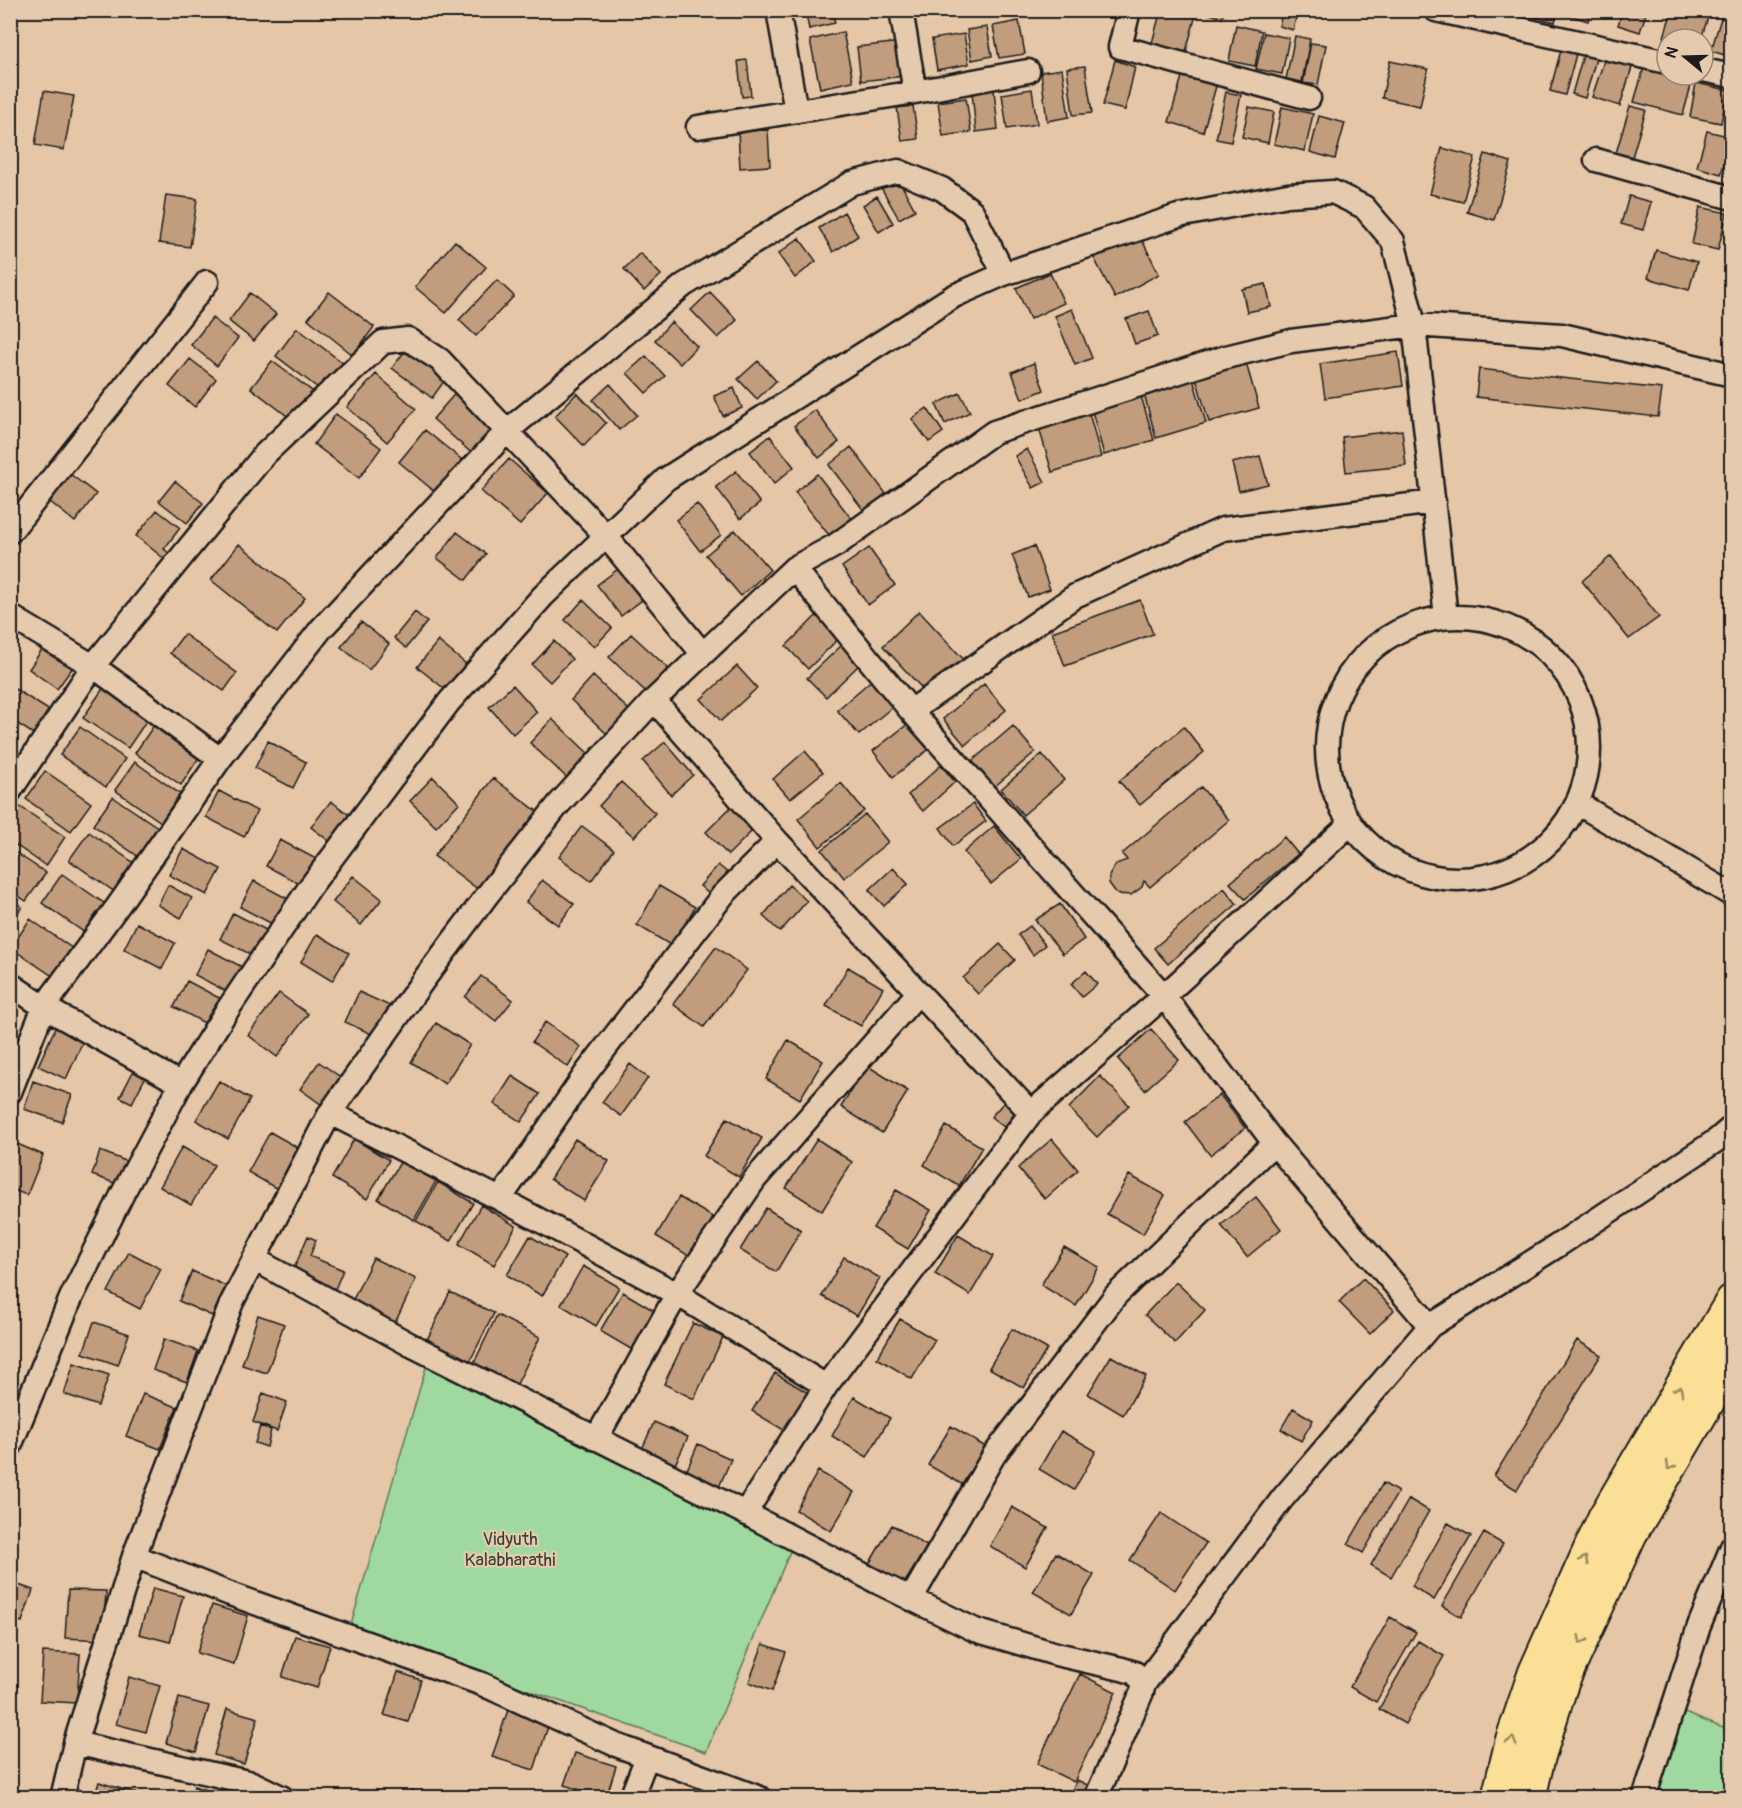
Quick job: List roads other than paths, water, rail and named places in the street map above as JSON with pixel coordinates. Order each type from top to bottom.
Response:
[{"type":"highway","points":[[1498,1797],[1512,1740],[1535,1672],[1604,1518],[1731,1301]]},
{"type":"highway","points":[[1529,1797],[1562,1683],[1625,1545],[1731,1361]]},
{"type":"street","points":[[778,10],[796,111]]},
{"type":"street","points":[[901,10],[915,92]]},
{"type":"street","points":[[1129,10],[1120,47],[1309,98]]},
{"type":"street","points":[[1436,10],[1655,59]]},
{"type":"street","points":[[698,127],[1028,71]]},
{"type":"street","points":[[1715,73],[1731,76]]},
{"type":"street","points":[[1596,160],[1731,198]]},
{"type":"street","points":[[10,1092],[44,1007],[220,759],[321,629],[507,431],[684,285],[852,183],[898,171],[942,189],[972,211],[1004,274]]},
{"type":"street","points":[[10,1446],[71,1298],[181,1084],[310,886],[449,702],[543,596],[666,479],[954,296],[1004,274],[1178,216],[1288,195],[1333,192],[1364,207],[1393,241],[1414,325],[1446,617]]},
{"type":"street","points":[[10,532],[207,282]]},
{"type":"street","points":[[62,1797],[75,1743],[134,1556],[232,1302],[330,1113],[382,1036],[558,805],[654,700],[794,568],[836,545],[994,432],[1226,357],[1291,342],[1414,325],[1562,335],[1731,375]]},
{"type":"street","points":[[10,791],[93,666],[265,454],[383,342],[408,339],[440,360],[606,536],[702,653]]},
{"type":"street","points":[[911,711],[1075,596],[1223,529],[1434,502]]},
{"type":"street","points":[[794,568],[911,711],[1164,996],[1274,1143],[1430,1326]]},
{"type":"street","points":[[10,616],[93,666],[220,759]]},
{"type":"street","points":[[1466,616],[1485,619],[1504,625],[1538,644],[1565,672],[1575,689],[1582,707],[1589,746],[1588,766],[1577,803],[1555,836],[1525,861],[1489,876],[1470,879],[1450,880],[1412,872],[1377,853],[1350,824],[1340,808],[1333,789],[1327,750],[1332,712],[1339,693],[1360,660],[1383,641],[1408,627],[1427,620],[1446,617],[1466,616]]},
{"type":"street","points":[[654,700],[777,841],[1031,1113]]},
{"type":"street","points":[[1577,803],[1731,895]]},
{"type":"street","points":[[745,1513],[826,1386],[1031,1113],[1164,996],[1350,824]]},
{"type":"street","points":[[500,1198],[587,1072],[723,895],[777,841]]},
{"type":"street","points":[[10,984],[44,1007],[181,1084]]},
{"type":"street","points":[[596,1439],[677,1294],[755,1179],[918,993]]},
{"type":"street","points":[[330,1113],[500,1198],[677,1294],[826,1386]]},
{"type":"street","points":[[1096,1797],[1144,1684],[1282,1499],[1430,1326],[1717,1140],[1731,1127]]},
{"type":"street","points":[[911,1599],[994,1455],[1116,1295],[1274,1143]]},
{"type":"street","points":[[254,1259],[409,1344],[975,1630],[1056,1654],[1122,1669],[1134,1673],[1144,1684]]},
{"type":"street","points":[[1644,1797],[1699,1626],[1731,1547]]},
{"type":"street","points":[[134,1556],[241,1598],[482,1684],[616,1745],[760,1797]]},
{"type":"street","points":[[75,1743],[283,1797]]},
{"type":"street","points":[[631,1797],[646,1757]]},
{"type":"park label","name":"Vidyuth Kalabharathi","points":[[510,1549]]}]
